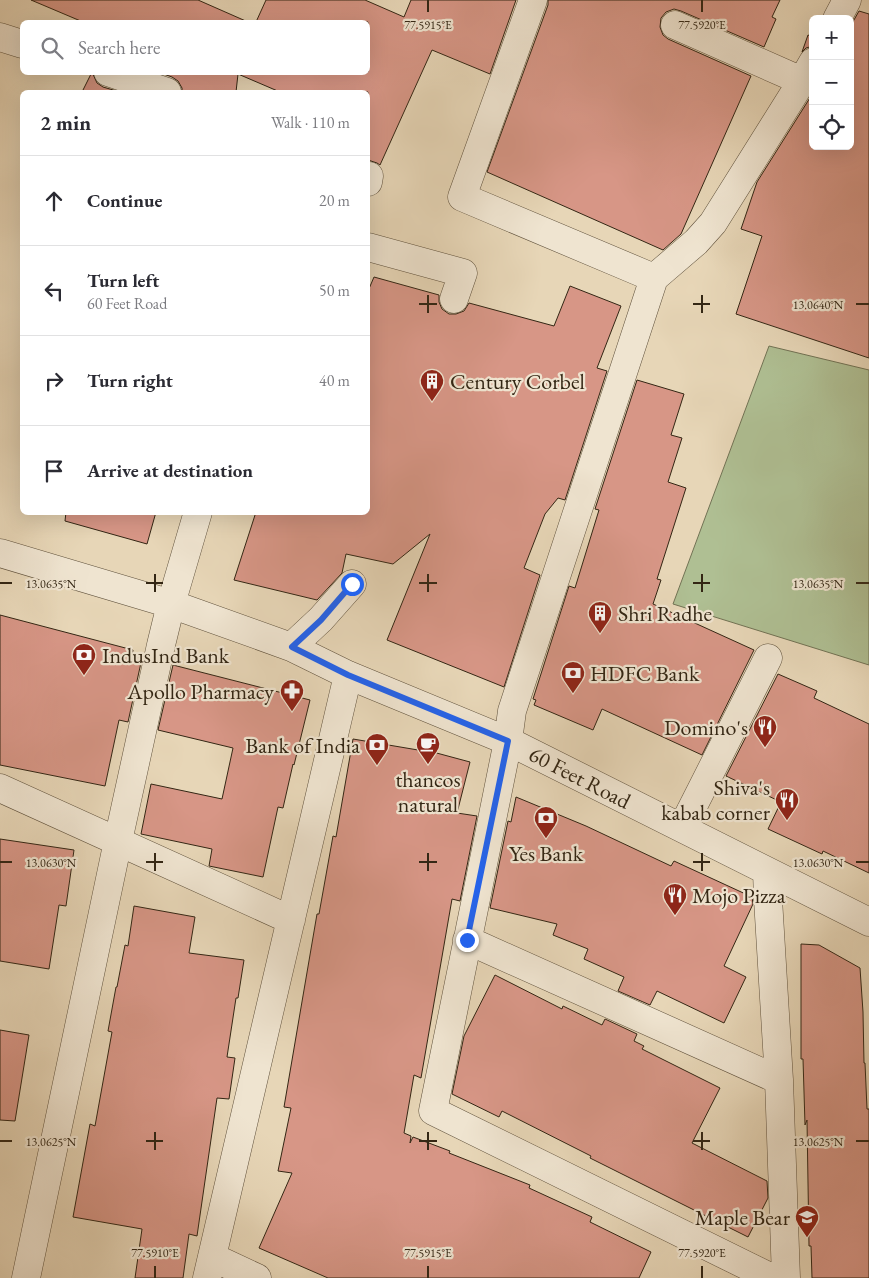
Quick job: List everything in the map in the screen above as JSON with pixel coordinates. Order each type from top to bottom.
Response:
[{"type":"street","points":[[533,0],[462,197],[654,278]]},
{"type":"street","points":[[839,15],[847,0]]},
{"type":"street","points":[[675,25],[807,71],[713,223],[696,242],[654,278],[512,711],[508,741],[433,1111],[772,1278]]},
{"type":"street","points":[[0,37],[20,43]]},
{"type":"street","points":[[117,75],[161,90]]},
{"type":"street","points":[[370,248],[463,273],[454,299]]},
{"type":"street","points":[[26,1278],[118,841],[171,604],[197,515]]},
{"type":"street","name":"60 Feet Road","points":[[0,554],[171,604],[292,647],[348,675],[508,741],[869,922]]},
{"type":"street","points":[[292,647],[321,620],[352,584]]},
{"type":"street","points":[[682,828],[768,658]]},
{"type":"street","points":[[257,1278],[209,1268],[348,675]]},
{"type":"street","points":[[0,788],[291,920]]},
{"type":"street","points":[[767,871],[779,1080],[786,1278]]},
{"type":"street","points":[[467,940],[779,1080]]},
{"type":"green space","points":[[769,346],[869,370],[869,665],[673,604]]},
{"type":"building","points":[[31,0],[198,0],[243,20],[78,20]]},
{"type":"building","points":[[266,0],[365,0],[404,17],[411,0],[516,0],[490,74],[432,50],[380,165],[370,161],[370,90],[275,90],[240,75],[370,75],[370,20],[257,20]]},
{"type":"building","points":[[548,0],[780,0],[772,17],[776,19],[764,47],[674,9],[666,12],[661,18],[660,27],[663,35],[668,39],[751,76],[681,234],[663,250],[487,172],[548,5]]},
{"type":"building","points":[[859,11],[869,14],[869,358],[736,314],[762,236],[741,229],[757,182],[809,99],[809,150],[854,150],[854,20]]},
{"type":"building","points":[[808,35],[809,47],[802,52]]},
{"type":"building","points":[[90,75],[93,75],[97,83],[113,90],[83,90]]},
{"type":"building","points":[[166,75],[238,75],[236,90],[182,90],[178,81]]},
{"type":"building","points":[[374,277],[439,295],[442,309],[449,314],[464,311],[469,303],[554,326],[570,286],[621,306],[597,368],[607,371],[565,500],[558,498],[545,514],[524,568],[540,575],[504,687],[387,640],[430,534],[393,564],[346,554],[342,573],[317,600],[234,580],[255,515],[370,515],[370,286]]},
{"type":"building","points":[[637,380],[684,394],[671,435],[682,438],[668,482],[686,488],[657,579],[661,580],[653,604],[754,650],[702,755],[602,709],[593,730],[534,705],[536,700],[533,699],[569,586],[575,588],[599,510],[595,509]]},
{"type":"building","points":[[66,515],[155,515],[147,544],[65,521]]},
{"type":"building","points":[[0,615],[133,650],[132,655],[142,658],[128,722],[119,720],[105,786],[0,765]]},
{"type":"building","points":[[173,665],[310,700],[283,808],[278,807],[263,877],[209,866],[212,849],[141,834],[151,784],[222,799],[233,748],[158,730]]},
{"type":"building","points":[[778,674],[817,691],[814,698],[869,724],[869,873],[823,851],[822,854],[768,829],[781,802],[726,776]]},
{"type":"building","points":[[353,739],[418,750],[418,748],[470,762],[457,813],[477,816],[460,901],[452,899],[421,1078],[414,1075],[404,1133],[411,1136],[410,1143],[413,1137],[530,1185],[529,1188],[592,1217],[590,1222],[651,1252],[639,1278],[328,1278],[259,1248],[292,1173],[278,1171],[291,1108],[284,1107],[317,914],[319,914],[333,836],[336,837]]},
{"type":"building","points":[[516,797],[586,826],[671,866],[674,861],[752,897],[753,904],[724,966],[746,977],[724,1023],[657,991],[650,1005],[618,991],[624,977],[584,959],[588,949],[553,935],[557,924],[490,908],[508,821],[511,822]]},
{"type":"building","points":[[0,839],[74,850],[66,906],[59,905],[49,969],[0,961]]},
{"type":"building","points":[[134,906],[195,917],[189,953],[244,960],[227,1057],[235,1058],[229,1099],[217,1098],[197,1236],[189,1234],[183,1278],[135,1278],[142,1229],[73,1217],[90,1124],[95,1126],[112,1032],[108,1031],[125,945],[128,946]]},
{"type":"building","points":[[801,944],[819,945],[860,968],[864,1063],[867,1109],[869,1109],[869,1278],[812,1278],[811,1246],[809,1246],[807,1120],[805,1125],[803,1059],[801,1059]]},
{"type":"building","points":[[495,975],[562,1009],[563,1006],[602,1025],[605,1019],[637,1034],[634,1041],[644,1046],[642,1049],[720,1088],[692,1143],[767,1181],[768,1198],[748,1237],[590,1158],[591,1156],[502,1111],[499,1117],[452,1094],[464,1036]]},
{"type":"building","points":[[0,1030],[29,1035],[15,1121],[0,1120]]},
{"type":"place","name":"Century Corbel","points":[[432,402]]},
{"type":"place","name":"Shri Radhe","points":[[600,634]]},
{"type":"place","name":"IndusInd Bank","points":[[84,676]]},
{"type":"place","name":"HDFC Bank","points":[[573,694]]},
{"type":"place","name":"Apollo Pharmacy","points":[[292,712]]},
{"type":"place","name":"Domino's","points":[[765,748]]},
{"type":"place","name":"thancos natural","points":[[428,765]]},
{"type":"place","name":"Bank of India","points":[[377,766]]},
{"type":"place","name":"Shiva's kabab corner","points":[[787,821]]},
{"type":"place","name":"Yes Bank","points":[[546,839]]},
{"type":"place","name":"Mojo Pizza","points":[[675,916]]},
{"type":"place","name":"Maple Bear","points":[[807,1238]]},
{"type":"route","points":[[352,584],[321,620],[292,647],[348,675],[508,741],[467,940]]}]
